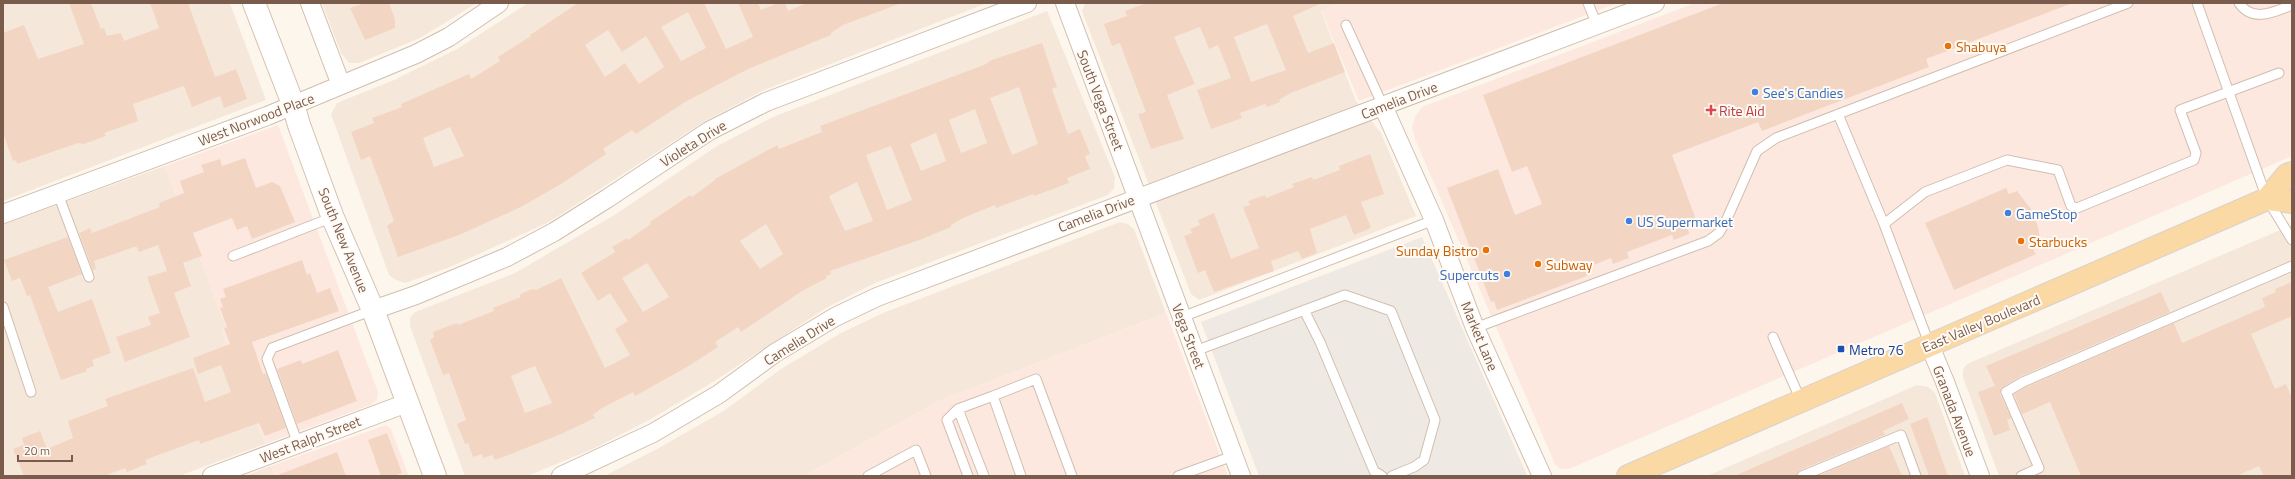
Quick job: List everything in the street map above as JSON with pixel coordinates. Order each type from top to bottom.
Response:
[{"type":"main road","name":"South New Avenue","points":[[254,3],[293,104],[299,125],[333,217],[373,310],[434,476]]},
{"type":"main road","name":"East Valley Boulevard","points":[[1628,476],[2267,199],[2288,175],[2292,173]]},
{"type":"main road","points":[[2267,199],[2292,202]]},
{"type":"street","points":[[310,3],[341,86]]},
{"type":"street","name":"West Norwood Place","points":[[3,214],[267,116],[293,104],[341,86],[416,54],[449,37],[499,3]]},
{"type":"street","name":"Violeta Drive","points":[[373,310],[416,295],[507,257],[554,232],[709,131],[766,102],[1027,3]]},
{"type":"street","name":"South Vega Street","points":[[1065,3],[1137,197]]},
{"type":"street","name":"Camelia Drive","points":[[561,476],[653,433],[719,394],[776,353],[835,317],[877,297],[1137,197],[1655,3]]},
{"type":"street","name":"Market Lane","points":[[1382,106],[1434,220],[1476,328],[1542,476]]},
{"type":"street","name":"Vega Street","points":[[1137,197],[1241,476]]},
{"type":"street","name":"Granada Avenue","points":[[1930,346],[1980,476]]},
{"type":"street","name":"West Ralph Street","points":[[212,476],[407,403]]},
{"type":"lane","points":[[1588,3],[1597,25]]},
{"type":"lane","points":[[1476,328],[1708,241],[1719,232],[1726,221],[1757,151],[1770,142],[1792,131],[2128,3]]},
{"type":"lane","points":[[2197,3],[2230,91],[2267,199],[2292,240]]},
{"type":"lane","points":[[2239,3],[2249,12],[2259,16],[2270,14],[2292,5]]},
{"type":"lane","points":[[1346,25],[1382,106]]},
{"type":"lane","points":[[1884,224],[1925,192],[2007,160],[2058,170],[2071,206],[2077,208],[2194,160],[2196,153],[2180,110],[2279,73]]},
{"type":"lane","points":[[1838,114],[1884,224],[1930,346]]},
{"type":"lane","points":[[58,194],[89,276]]},
{"type":"lane","points":[[233,256],[333,217]]},
{"type":"lane","points":[[1182,317],[1434,220]]},
{"type":"lane","points":[[2021,476],[2039,468],[2006,392],[2023,382],[2292,266]]},
{"type":"lane","points":[[1195,351],[1345,295],[1390,311],[1435,420],[1424,460],[1414,467],[1392,476]]},
{"type":"lane","points":[[3,307],[31,392]]},
{"type":"lane","points":[[298,444],[267,359],[272,348],[373,310]]},
{"type":"lane","points":[[1304,310],[1320,342],[1374,471],[1382,476]]},
{"type":"lane","points":[[1773,337],[1801,401]]},
{"type":"lane","points":[[968,476],[947,420],[958,409],[1036,379],[1072,476]]},
{"type":"lane","points":[[993,396],[1021,476]]},
{"type":"lane","points":[[958,409],[984,476]]},
{"type":"lane","points":[[1802,476],[1901,435],[1916,476]]},
{"type":"lane","points":[[868,476],[916,450],[926,476]]},
{"type":"lane","points":[[1178,476],[1233,456]]},
{"type":"shaded area","points":[[3,3],[230,3],[266,100],[3,201]]},
{"type":"shaded area","points":[[322,3],[477,3],[420,38],[359,63],[349,63],[341,53]]},
{"type":"shaded area","points":[[528,3],[987,3],[764,90],[705,121],[549,222],[450,267],[405,283],[396,280],[389,275],[331,114],[337,103],[392,81],[457,49]]},
{"type":"shaded area","points":[[1085,3],[1340,3],[1321,11],[1356,101],[1381,133],[1416,216],[1199,300],[1191,294],[1082,11]]},
{"type":"shaded area","points":[[1340,3],[1618,3],[1359,101],[1321,10]]},
{"type":"shaded area","points":[[1695,3],[2292,3],[2292,156],[1569,469],[1560,469],[1555,464],[1415,139],[1412,127],[1415,117],[1422,107]]},
{"type":"shaded area","points":[[1047,11],[1115,177],[1114,188],[1108,195],[875,283],[826,308],[713,382],[651,419],[595,448],[527,476],[465,476],[410,326],[410,318],[415,312],[515,273],[616,214],[717,146],[773,117]]},
{"type":"shaded area","points":[[278,125],[378,392],[377,400],[370,405],[265,444],[220,329],[226,327],[165,166]]},
{"type":"shaded area","points":[[165,166],[226,327],[221,329],[265,444],[179,476],[3,476],[3,224]]},
{"type":"shaded area","points":[[1120,222],[1128,224],[1134,229],[1166,313],[939,401],[804,476],[604,476],[659,448],[725,410],[781,369],[841,333],[883,313]]},
{"type":"shaded area","points":[[2292,225],[2292,476],[1999,476],[1963,377],[1963,370],[1967,364]]},
{"type":"shaded area","points":[[1422,237],[1526,476],[1259,476],[1201,322]]},
{"type":"shaded area","points":[[1166,313],[1228,476],[804,476],[939,401]]},
{"type":"shaded area","points":[[1917,385],[1928,387],[1935,393],[1965,476],[1707,476]]},
{"type":"shaded area","points":[[386,425],[391,429],[409,476],[275,476],[271,466]]},
{"type":"shaded area","points":[[271,466],[275,476],[245,476]]},
{"type":"building","points":[[69,3],[91,3],[101,29],[104,28],[107,36],[121,33],[124,41],[159,28],[150,3],[188,3],[215,77],[236,69],[247,99],[224,108],[220,96],[192,107],[184,86],[133,104],[138,121],[104,133],[106,136],[84,144],[78,143],[17,164],[16,160],[13,161],[3,133],[3,33],[24,25],[38,59],[84,44]]},
{"type":"building","points":[[365,3],[389,3],[395,19],[395,28],[365,40],[350,8]]},
{"type":"building","points":[[578,3],[704,3],[726,49],[753,37],[738,3],[758,3],[761,10],[778,3],[785,3],[788,11],[807,3],[899,4],[843,25],[831,33],[831,35],[748,69],[685,102],[636,134],[632,130],[603,149],[606,154],[561,184],[521,207],[459,235],[398,257],[387,226],[394,221],[370,156],[361,160],[351,132],[374,123],[372,118],[402,107],[401,104],[469,74],[471,79],[500,61],[498,57],[531,36],[530,35]],"holes":[[[688,12],[706,48],[681,61],[661,27]],[[608,30],[622,52],[646,36],[664,67],[639,84],[625,63],[605,77],[585,45]],[[450,127],[464,156],[434,167],[423,138]]]},
{"type":"building","points":[[1147,3],[1322,3],[1293,16],[1308,53],[1334,43],[1345,72],[1291,93],[1279,100],[1280,102],[1267,107],[1265,104],[1240,113],[1242,118],[1211,129],[1197,90],[1231,78],[1218,45],[1209,49],[1200,27],[1174,37],[1195,84],[1167,95],[1184,139],[1151,149],[1138,114],[1146,112],[1120,43],[1112,46],[1104,24],[1127,16],[1125,11]],"holes":[[[1267,24],[1286,70],[1251,82],[1234,37]]]},
{"type":"building","points":[[1723,3],[2070,4],[1926,59],[1929,67],[1762,131],[1758,122],[1672,155],[1698,225],[1688,229],[1689,234],[1674,240],[1672,235],[1627,252],[1629,258],[1613,264],[1611,258],[1589,267],[1587,276],[1497,310],[1494,301],[1491,302],[1447,188],[1498,169],[1515,215],[1542,204],[1527,166],[1512,172],[1483,95]]},
{"type":"building","points":[[1042,43],[1057,87],[1052,89],[1068,134],[1080,129],[1090,154],[1085,156],[1090,169],[1067,178],[1069,183],[1034,196],[1033,194],[996,208],[995,205],[963,218],[951,225],[951,227],[922,239],[830,271],[831,274],[826,276],[827,278],[802,291],[741,332],[738,327],[715,342],[718,347],[687,367],[635,396],[633,392],[602,408],[593,415],[595,418],[559,435],[495,460],[492,455],[483,458],[482,454],[473,457],[468,443],[465,444],[457,424],[466,420],[449,373],[443,375],[430,340],[434,337],[433,332],[457,323],[458,325],[494,311],[493,308],[521,297],[519,295],[532,289],[536,290],[561,278],[605,368],[630,355],[615,329],[628,321],[610,293],[598,301],[581,273],[615,252],[612,247],[627,238],[628,240],[651,224],[650,222],[690,195],[692,197],[715,179],[777,145],[779,149],[822,132],[820,126],[984,65],[992,60]],"holes":[[[1019,87],[1038,144],[1012,155],[990,98]],[[975,109],[987,143],[961,153],[949,120]],[[936,133],[946,161],[921,171],[910,144]],[[891,146],[912,200],[887,210],[866,155]],[[857,182],[873,221],[845,231],[829,196]],[[766,224],[783,254],[760,269],[740,241]],[[647,263],[669,297],[643,312],[622,278]],[[535,366],[552,403],[525,413],[511,376]]]},
{"type":"building","points":[[1370,154],[1384,194],[1361,202],[1371,228],[1354,235],[1346,215],[1310,229],[1317,253],[1302,259],[1298,251],[1271,261],[1274,271],[1214,292],[1205,270],[1198,273],[1184,236],[1192,233],[1190,229],[1200,225],[1198,220],[1214,213],[1231,259],[1259,248],[1243,207],[1250,205],[1248,201],[1265,195],[1266,198],[1294,187],[1292,184],[1312,177],[1313,180],[1340,170],[1339,166]]},
{"type":"building","points":[[245,158],[256,188],[272,182],[280,186],[295,222],[252,239],[247,226],[237,230],[232,218],[193,233],[202,256],[183,263],[191,286],[174,293],[190,337],[125,362],[116,337],[151,325],[148,317],[160,313],[147,277],[167,271],[158,245],[139,252],[137,247],[134,247],[94,261],[96,269],[93,270],[79,233],[90,228],[92,233],[160,207],[159,203],[184,193],[180,181],[204,172],[201,165],[220,159],[222,166]]},
{"type":"building","points":[[2006,188],[2009,194],[2017,191],[2031,209],[2038,227],[2041,246],[2033,250],[2036,254],[1954,290],[1925,223]]},
{"type":"building","points":[[68,237],[82,274],[48,287],[58,312],[92,299],[111,353],[92,360],[94,366],[86,369],[87,371],[61,380],[30,295],[27,296],[20,278],[12,281],[4,260]]},
{"type":"building","points":[[302,260],[307,275],[310,273],[317,293],[330,288],[339,311],[252,342],[263,374],[266,373],[286,428],[265,436],[259,423],[200,444],[199,440],[145,460],[147,464],[127,472],[125,468],[104,476],[24,476],[13,449],[24,445],[22,438],[40,431],[47,449],[73,438],[68,421],[108,406],[105,399],[193,368],[205,402],[231,392],[221,365],[198,374],[193,358],[230,344],[224,328],[227,327],[220,308],[223,307],[220,299],[226,297],[223,289]]},
{"type":"building","points":[[2292,282],[2292,316],[2251,334],[2275,389],[2286,384],[2292,398],[2292,476],[2264,476],[2259,466],[2236,476],[2081,476],[2050,402],[2022,414],[2014,394],[2026,387],[2174,323],[2182,343],[2265,307],[2262,298],[2276,292],[2275,289]]},
{"type":"building","points":[[2161,292],[2170,312],[2021,376],[2003,387],[2000,394],[2011,418],[2007,420],[2010,430],[1994,436],[1978,392],[1995,386],[1986,366]]},
{"type":"building","points":[[338,350],[357,401],[297,424],[277,369],[301,360],[302,364]]},
{"type":"building","points":[[1902,403],[1909,419],[1883,431],[1885,435],[1800,470],[1796,476],[1734,476]]},
{"type":"building","points":[[1927,417],[1948,476],[1929,476],[1910,424]]},
{"type":"building","points":[[387,433],[402,473],[394,476],[381,476],[368,440]]},
{"type":"building","points":[[1889,446],[1902,476],[1818,476]]},
{"type":"building","points":[[337,452],[346,476],[278,476],[278,475]]},
{"type":"place","name":"Shabuya","points":[[1948,46]]},
{"type":"place","name":"See's Candies","points":[[1755,92]]},
{"type":"place","name":"Rite Aid","points":[[1711,110]]},
{"type":"place","name":"GameStop","points":[[2008,213]]},
{"type":"place","name":"US Supermarket","points":[[1629,221]]},
{"type":"place","name":"Starbucks","points":[[2021,241]]},
{"type":"place","name":"Sunday Bistro","points":[[1486,250]]},
{"type":"place","name":"Subway","points":[[1538,264]]},
{"type":"place","name":"Supercuts","points":[[1507,274]]},
{"type":"place","name":"Metro 76","points":[[1841,349]]}]
